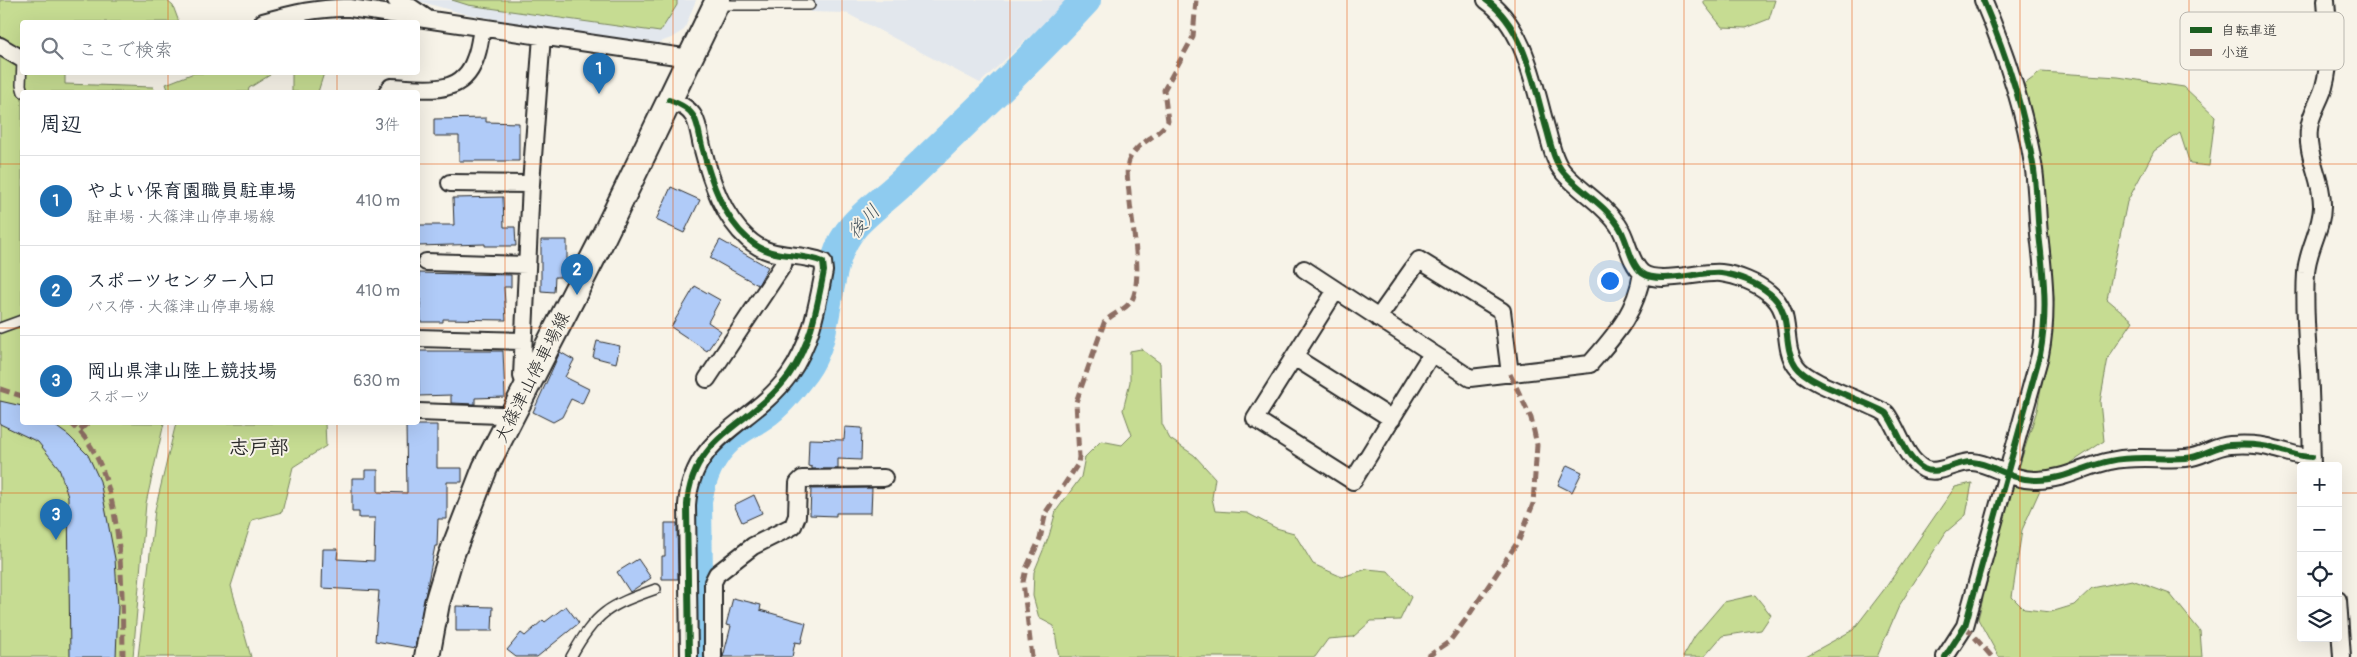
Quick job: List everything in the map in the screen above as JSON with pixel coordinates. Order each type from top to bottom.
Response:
[{"type":"main road","name":"大篠津山停車場線","points":[[427,657],[437,603],[451,556],[485,468],[600,244],[716,3]]},
{"type":"street","points":[[396,0],[409,6],[430,21]]},
{"type":"street","points":[[1486,0],[1495,6],[1510,26],[1524,53],[1553,154],[1563,172],[1604,207],[1619,226],[1635,263],[1642,273],[1652,277],[1678,277],[1721,273],[1744,279],[1768,292],[1779,302],[1786,322],[1789,350],[1796,366],[1810,378],[1886,413],[1917,464],[1926,470],[1934,471],[1962,462],[1974,462],[2007,475],[2036,480],[2057,479],[2110,461],[2134,458],[2188,458],[2228,445],[2258,445],[2312,462],[2308,357],[2304,314],[2306,270],[2309,251],[2322,210],[2322,196],[2308,148],[2309,127],[2324,88],[2328,70]]},
{"type":"street","points":[[1945,657],[1965,626],[2040,355],[2045,329],[2046,301],[2034,171],[2023,119],[1999,38],[1983,0]]},
{"type":"street","points":[[272,20],[303,12],[330,8],[350,8],[690,58]]},
{"type":"street","points":[[388,90],[390,87],[447,89],[468,76],[475,60],[482,28]]},
{"type":"street","points":[[526,388],[522,376],[523,341],[531,184],[542,36]]},
{"type":"street","points":[[0,46],[20,59]]},
{"type":"street","points":[[669,100],[682,106],[694,116],[708,172],[735,226],[762,250],[813,258],[823,262],[824,271],[812,329],[803,351],[790,374],[772,395],[720,436],[708,448],[691,482],[687,506],[688,657]]},
{"type":"street","points":[[450,182],[531,184]]},
{"type":"street","points":[[707,380],[783,265],[785,255]]},
{"type":"street","points":[[1378,318],[1419,260],[1502,311],[1510,374]]},
{"type":"street","points":[[426,262],[527,265]]},
{"type":"street","points":[[1304,269],[1470,378],[1590,364],[1618,332],[1636,303],[1642,273]]},
{"type":"street","points":[[1336,290],[1255,419],[1353,481],[1432,353]]},
{"type":"street","points":[[420,338],[523,341]]},
{"type":"street","points":[[1294,357],[1392,419]]},
{"type":"street","points":[[420,412],[510,418]]},
{"type":"street","points":[[713,657],[713,582],[717,574],[753,546],[793,526],[797,516],[798,483],[802,479],[884,478]]},
{"type":"street","points":[[2341,642],[2342,657]]},
{"type":"lane","points":[[716,3],[810,5]]},
{"type":"lane","points":[[21,75],[21,85],[23,90]]},
{"type":"lane","points":[[0,328],[20,321]]},
{"type":"lane","points":[[571,657],[586,630],[598,616],[624,600],[656,589]]},
{"type":"shaded area","points":[[415,0],[696,0],[684,30],[658,43],[539,27],[461,13]]},
{"type":"shaded area","points":[[811,0],[1069,0],[980,83],[846,13],[810,12]]},
{"type":"green space","points":[[0,0],[166,0],[173,6],[178,20],[20,20],[20,75],[65,75],[65,84],[153,87],[154,90],[20,90],[20,425],[164,425],[146,503],[133,657],[0,657]]},
{"type":"green space","points":[[452,0],[677,0],[677,5],[660,32],[468,5]]},
{"type":"green space","points":[[1704,0],[1775,0],[1769,19],[1746,28],[1722,27],[1704,4]]},
{"type":"green space","points":[[2041,72],[2118,77],[2184,87],[2215,116],[2209,166],[2190,164],[2180,133],[2154,151],[2127,202],[2107,299],[2133,321],[2108,358],[2100,402],[2104,441],[2044,481],[2022,530],[2012,597],[2024,609],[2051,612],[2074,605],[2092,588],[2132,580],[2170,594],[2200,631],[2202,657],[1999,657],[1978,619],[2002,521],[2037,410],[2048,350],[2054,299],[2043,210],[2022,86]]},
{"type":"green space","points":[[189,75],[270,75],[248,90],[168,90],[166,84]]},
{"type":"green space","points":[[292,75],[323,75],[319,90],[292,90]]},
{"type":"green space","points":[[1141,349],[1160,363],[1162,424],[1170,439],[1194,455],[1215,478],[1212,498],[1215,511],[1247,513],[1276,528],[1294,533],[1313,564],[1342,577],[1367,569],[1388,571],[1411,597],[1400,620],[1371,621],[1353,637],[1328,639],[1315,657],[1059,657],[1054,626],[1039,618],[1033,596],[1034,572],[1049,536],[1056,511],[1081,477],[1085,457],[1101,441],[1122,445],[1132,435],[1123,410],[1130,382],[1130,351]]},
{"type":"green space","points":[[176,425],[325,425],[326,446],[293,467],[282,512],[252,520],[231,586],[251,657],[138,657],[155,510]]},
{"type":"green space","points":[[1972,483],[1966,515],[1946,532],[1899,606],[1877,657],[1804,657],[1853,630],[1886,587],[1955,487]]},
{"type":"green space","points":[[1755,595],[1771,615],[1761,630],[1722,636],[1704,657],[1683,657],[1695,636],[1724,602]]},
{"type":"building","points":[[486,118],[486,122],[519,123],[519,161],[459,161],[459,136],[434,136],[434,119]]},
{"type":"building","points":[[671,187],[700,200],[684,233],[656,220]]},
{"type":"building","points":[[503,197],[504,227],[515,227],[516,246],[485,246],[485,244],[420,246],[420,225],[454,225],[453,198]]},
{"type":"building","points":[[541,240],[567,240],[567,277],[555,277],[554,292],[541,291]]},
{"type":"building","points":[[720,240],[768,267],[758,285],[710,258]]},
{"type":"building","points":[[420,273],[511,275],[511,287],[504,287],[506,320],[443,319],[443,322],[421,322]]},
{"type":"building","points":[[695,286],[720,300],[708,322],[721,331],[707,351],[671,327]]},
{"type":"building","points":[[597,341],[620,346],[616,363],[593,357]]},
{"type":"building","points":[[420,351],[503,351],[505,397],[475,398],[475,404],[451,403],[451,395],[420,396]]},
{"type":"building","points":[[560,352],[574,360],[565,377],[589,389],[582,404],[571,399],[562,417],[553,422],[533,412]]},
{"type":"building","points":[[0,401],[20,406],[20,425],[54,425],[69,436],[88,455],[100,481],[115,559],[118,607],[116,657],[70,657],[68,497],[59,468],[38,442],[0,424]]},
{"type":"building","points":[[406,425],[437,425],[437,468],[462,468],[462,482],[447,482],[447,519],[438,519],[437,546],[435,546],[415,648],[375,641],[379,591],[322,588],[323,549],[338,549],[337,559],[374,561],[375,518],[359,518],[359,512],[352,512],[352,478],[365,478],[365,470],[378,470],[378,492],[407,493]]},
{"type":"building","points":[[845,427],[862,428],[861,460],[838,459],[838,469],[812,469],[812,467],[808,466],[809,439],[844,440]]},
{"type":"building","points":[[1567,465],[1582,472],[1572,492],[1558,485]]},
{"type":"building","points":[[872,488],[871,513],[836,513],[836,516],[810,515],[811,489]]},
{"type":"building","points":[[754,495],[762,513],[742,522],[734,505]]},
{"type":"building","points":[[665,523],[677,523],[678,579],[662,579],[662,556],[665,556]]},
{"type":"building","points":[[638,559],[651,578],[630,592],[617,572]]},
{"type":"building","points":[[733,598],[761,605],[760,610],[806,623],[801,643],[795,642],[792,657],[723,657],[731,626],[726,625]]},
{"type":"building","points":[[456,606],[493,607],[492,631],[456,631]]},
{"type":"building","points":[[566,606],[579,623],[537,657],[516,657],[507,650],[521,633],[525,636],[543,620],[545,622]]},
{"type":"waterway","name":"後川","points":[[699,657],[697,500],[701,483],[712,459],[729,438],[777,404],[804,371],[814,354],[820,336],[836,259],[843,241],[854,226],[998,90],[1086,0]]},
{"type":"marked path","points":[[1032,657],[1023,582],[1026,569],[1040,539],[1046,512],[1078,464],[1076,402],[1104,323],[1107,319],[1125,308],[1134,295],[1137,271],[1128,166],[1134,152],[1168,121],[1164,90],[1193,37],[1196,0]]},
{"type":"marked path","points":[[1427,657],[1449,642],[1467,618],[1519,540],[1533,504],[1537,445],[1531,418],[1510,374]]},
{"type":"marked path","points":[[0,389],[20,395]]},
{"type":"marked path","points":[[72,425],[88,442],[101,467],[111,498],[121,566],[123,657]]},
{"type":"marked path","points":[[80,430],[86,425]]},
{"type":"marked path","points":[[1965,626],[1992,657]]},
{"type":"cycle path","points":[[1486,0],[1500,12],[1511,26],[1527,60],[1555,159],[1564,173],[1599,204],[1618,225],[1631,257],[1642,273],[1658,278],[1721,273],[1746,280],[1764,289],[1777,301],[1782,310],[1791,357],[1802,373],[1886,413],[1911,458],[1924,469],[1935,471],[1972,462],[1987,465],[2019,478],[2037,480],[2056,478],[2101,463],[2120,459],[2186,458],[2224,446],[2241,444],[2264,446],[2312,457]]},
{"type":"cycle path","points":[[1945,657],[1965,626],[2040,355],[2045,310],[2035,178],[2030,148],[2014,83],[1983,0]]},
{"type":"cycle path","points":[[669,100],[686,108],[694,117],[714,186],[725,209],[739,230],[757,246],[766,250],[823,262],[824,271],[812,325],[797,363],[774,392],[712,446],[700,462],[691,481],[687,505],[689,657]]},
{"type":"place","name":"やよい保育園職員駐車場","points":[[599,94]]},
{"type":"place","name":"スポーツセンター入口","points":[[577,295]]},
{"type":"place","name":"岡山県津山陸上競技場","points":[[56,540]]},
{"type":"district","name":"志戸部","points":[[259,447]]}]
